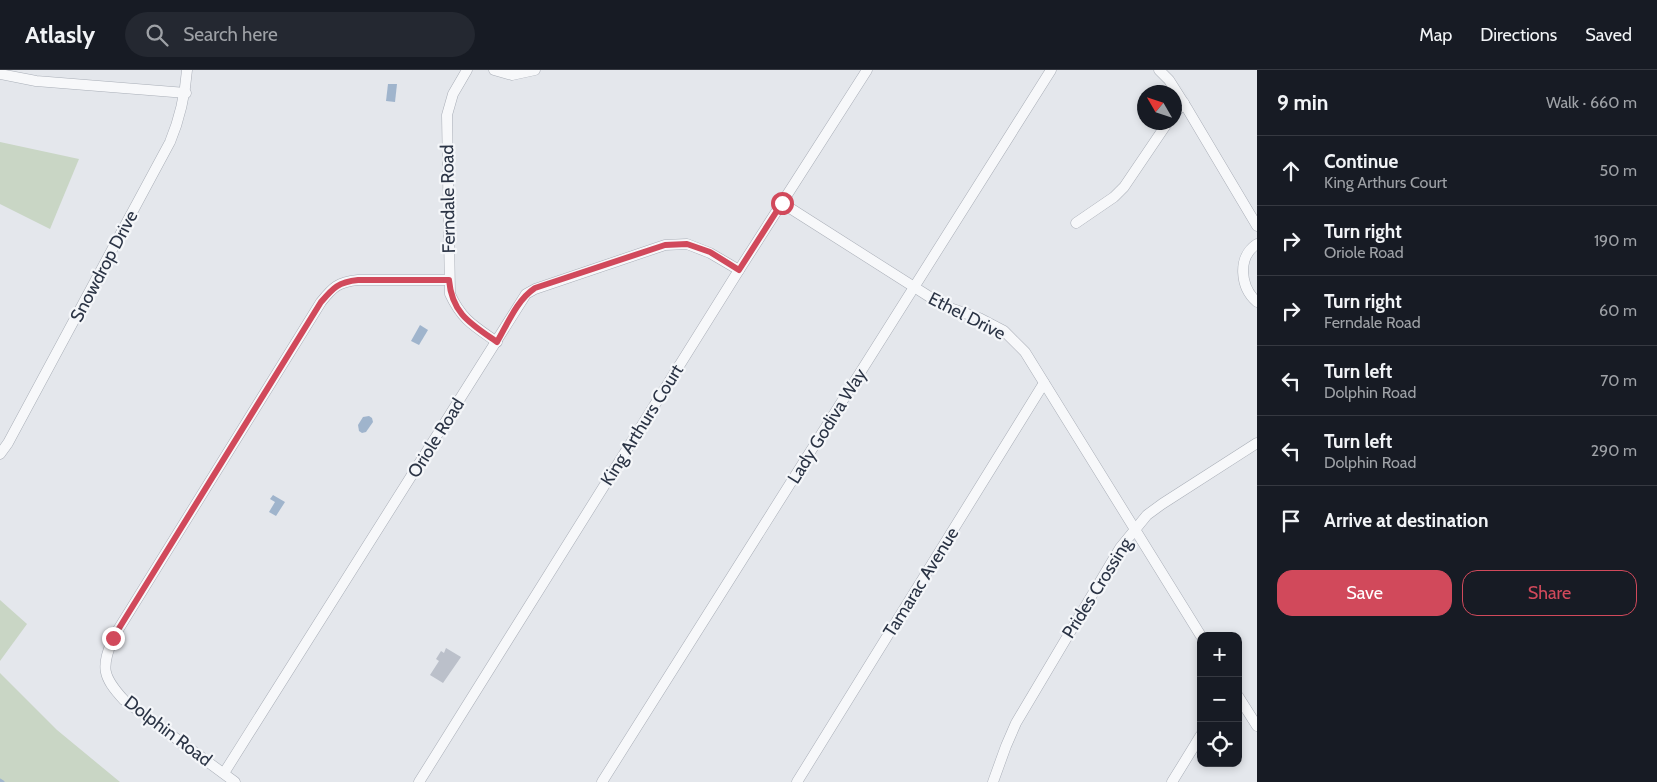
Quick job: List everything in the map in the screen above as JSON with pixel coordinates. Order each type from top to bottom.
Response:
[{"type":"street","name":"Snowdrop Drive","points":[[0,454],[8,443],[170,142],[186,93],[187,70]]},
{"type":"street","name":"Ferndale Road","points":[[467,70],[453,94],[447,115],[450,294],[457,309],[468,322],[497,342]]},
{"type":"street","points":[[494,70],[512,74],[535,70]]},
{"type":"street","name":"King Arthurs Court","points":[[419,782],[739,270],[867,70]]},
{"type":"street","name":"Lady Godiva Way","points":[[602,782],[1051,70]]},
{"type":"street","points":[[1159,70],[1169,80],[1184,103],[1257,226]]},
{"type":"street","points":[[0,74],[36,81],[186,93]]},
{"type":"street","points":[[1076,223],[1124,188],[1163,130]]},
{"type":"street","name":"Ethel Drive","points":[[782,203],[944,306],[979,318],[1004,331],[1025,352],[1199,632]]},
{"type":"street","name":"Oriole Road","points":[[224,773],[526,294],[535,288],[665,245],[687,244],[710,252],[739,270]]},
{"type":"street","points":[[1257,244],[1252,247],[1247,256],[1242,271],[1246,285],[1257,302]]},
{"type":"street","name":"Dolphin Road","points":[[235,782],[124,700],[111,686],[104,668],[113,638],[321,302],[330,291],[343,282],[358,280],[449,280]]},
{"type":"street","name":"Tamarac Avenue","points":[[797,782],[1044,382]]},
{"type":"street","name":"Prides Crossing","points":[[993,782],[1016,723],[1120,548],[1147,515],[1257,443]]},
{"type":"street","points":[[1242,702],[1257,726]]},
{"type":"street","points":[[1172,782],[1197,741]]},
{"type":"green space","points":[[0,142],[79,159],[50,229],[0,204]]},
{"type":"green space","points":[[0,600],[27,624],[0,661]]},
{"type":"green space","points":[[0,673],[57,730],[120,782],[0,782]]},
{"type":"water","points":[[388,84],[397,84],[395,102],[386,101]]},
{"type":"water","points":[[420,325],[428,330],[419,345],[411,341]]},
{"type":"water","points":[[369,416],[373,422],[366,432],[362,433],[359,431],[358,425],[363,417]]},
{"type":"water","points":[[273,495],[285,502],[276,516],[269,512],[275,502],[270,499]]},
{"type":"building","points":[[446,648],[461,657],[443,683],[430,675],[439,661],[436,659],[441,651],[444,653]]},
{"type":"route","points":[[113,638],[321,302],[330,291],[343,282],[358,280],[449,280],[450,294],[457,309],[468,322],[497,342],[520,301],[535,288],[665,245],[687,244],[710,252],[739,270],[782,203]]}]
